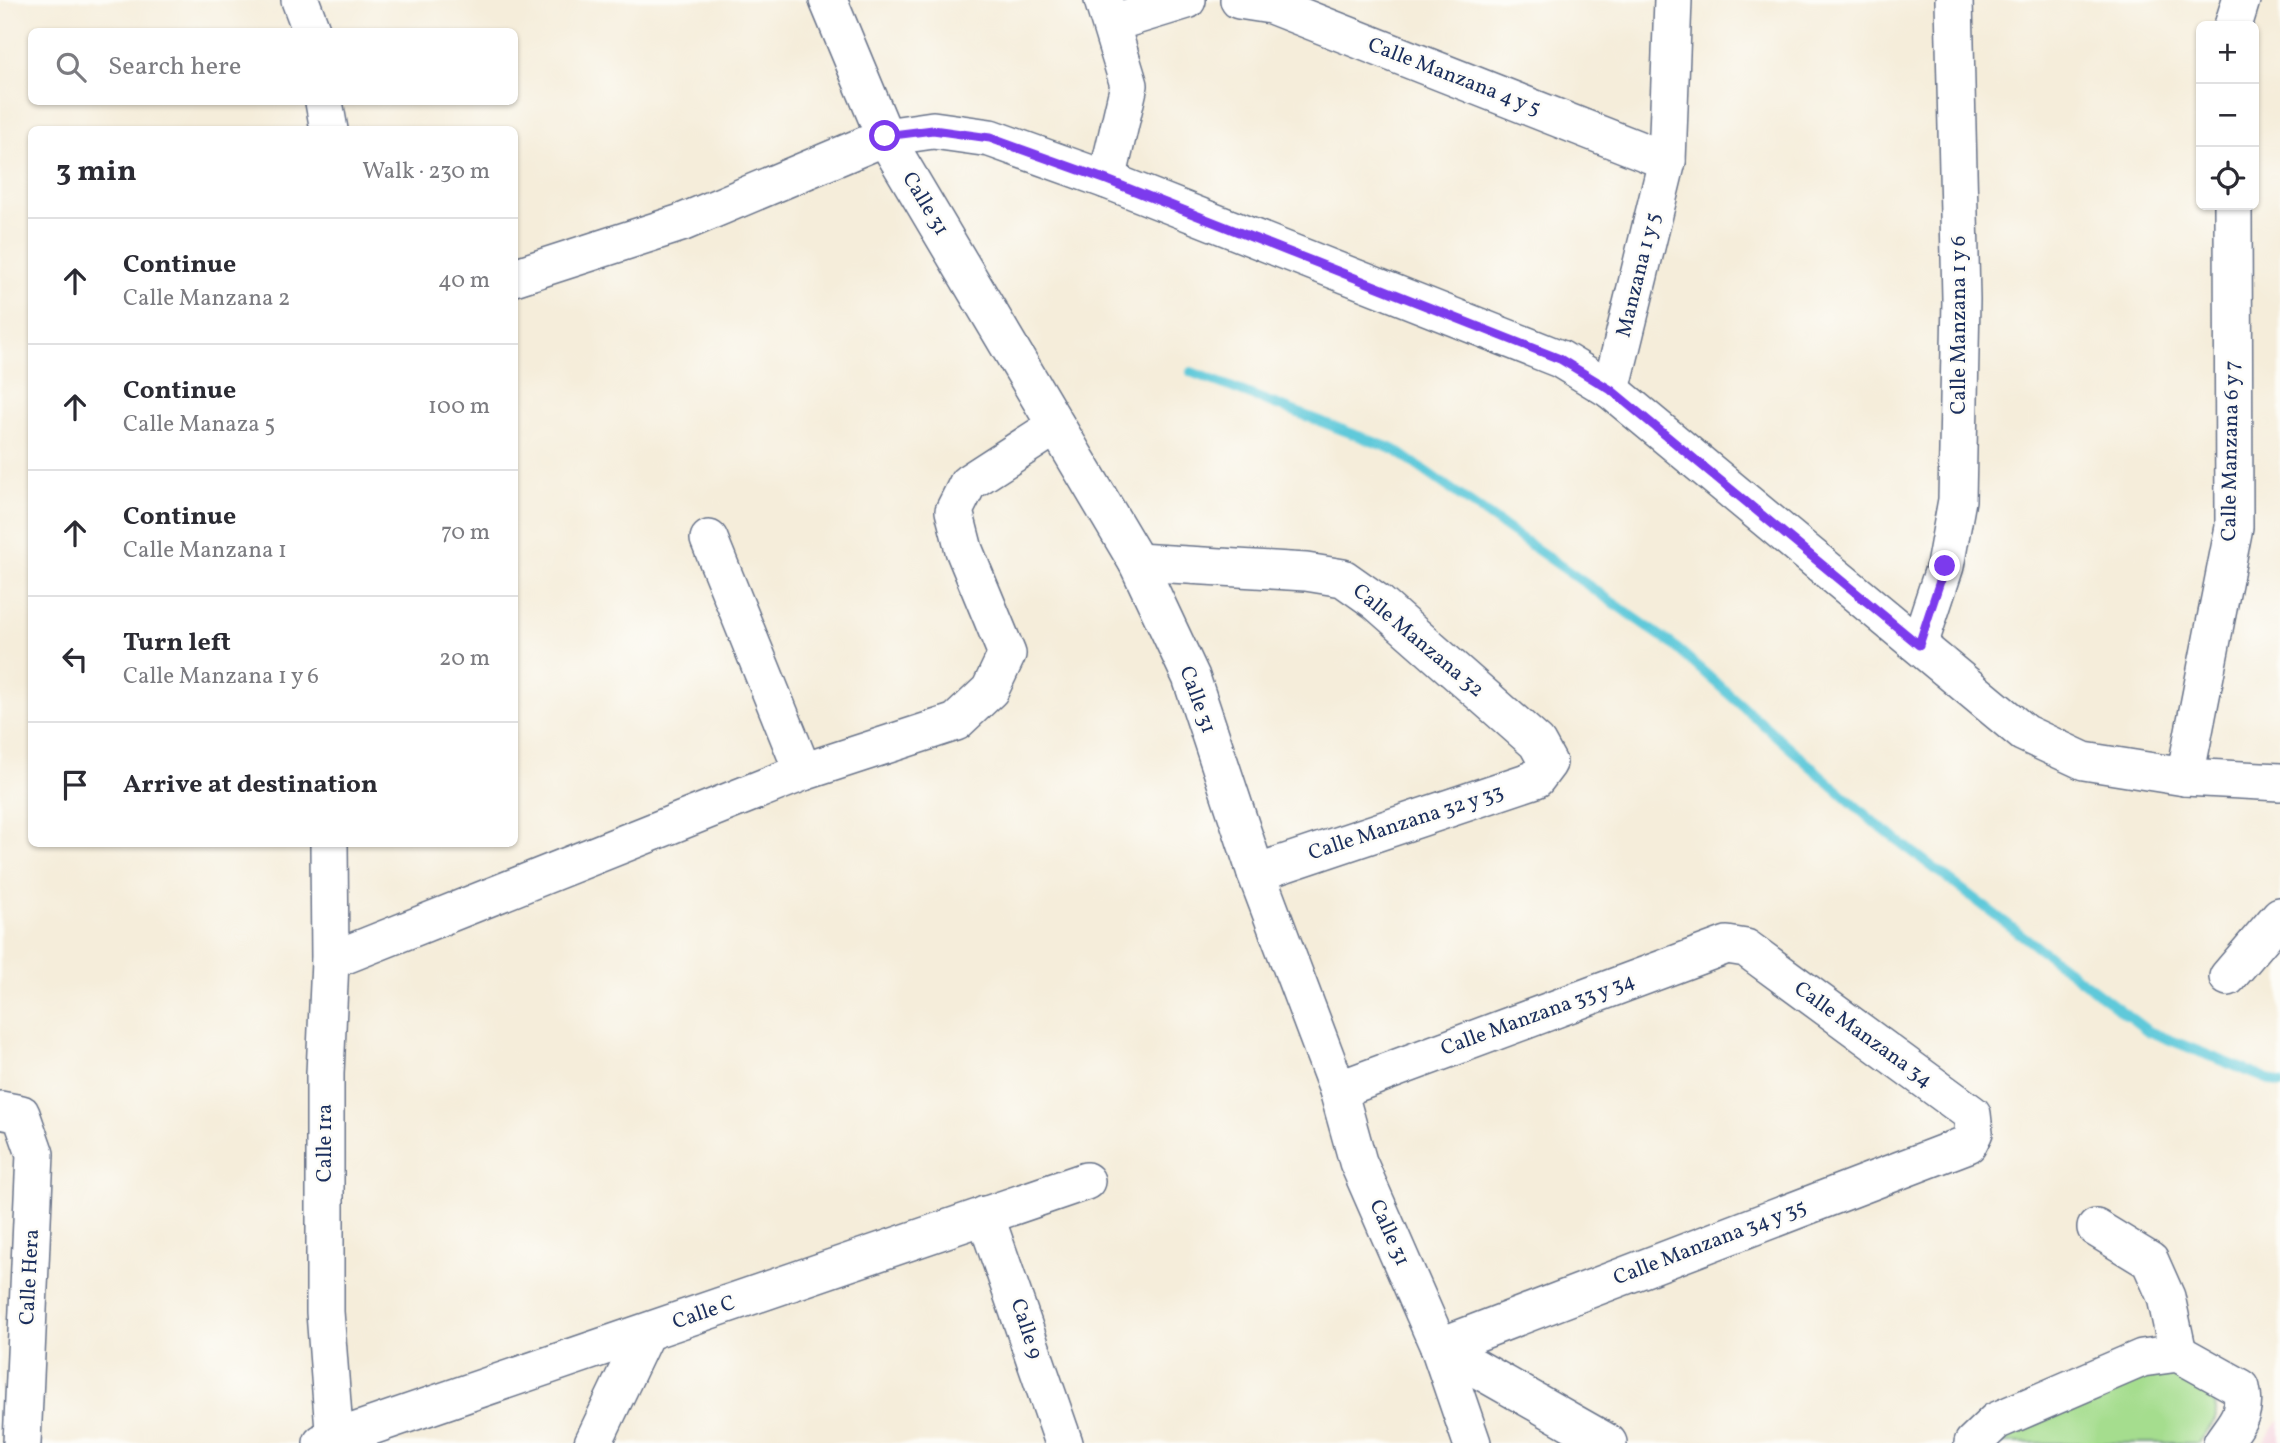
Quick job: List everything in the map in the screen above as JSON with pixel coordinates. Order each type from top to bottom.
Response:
[{"type":"street","points":[[300,0],[310,28]]},
{"type":"street","name":"Calle 31","points":[[828,0],[885,136],[1137,562],[1191,677],[1256,873],[1338,1090],[1358,1162],[1439,1347],[1472,1443]]},
{"type":"street","points":[[1107,180],[1129,85],[1107,12],[1187,0]]},
{"type":"street","name":"Calle Manzana 4 y 5","points":[[1239,0],[1271,5],[1667,161]]},
{"type":"street","name":"Manzana 1 y 5","points":[[1611,390],[1667,161],[1673,0]]},
{"type":"street","name":"Calle Manzana 1 y 6","points":[[1919,645],[1945,566],[1957,500],[1961,299],[1954,0]]},
{"type":"street","points":[[2235,21],[2241,0]]},
{"type":"street","points":[[325,105],[328,126]]},
{"type":"street","points":[[518,276],[681,223],[885,136],[933,130],[990,138],[1107,180],[1560,359],[1611,390],[2024,733],[2084,761],[2185,777],[2280,782]]},
{"type":"street","name":"Calle Manzana 6 y 7","points":[[2185,777],[2234,527],[2233,210]]},
{"type":"street","points":[[330,961],[803,772],[956,722],[990,690],[1007,654],[964,550],[954,510],[968,483],[1056,426]]},
{"type":"street","points":[[709,539],[803,772]]},
{"type":"street","name":"Calle Manzana 32","points":[[1137,562],[1306,572],[1343,578],[1377,602],[1537,743],[1548,763]]},
{"type":"street","name":"Calle Manzana 32 y 33","points":[[1256,873],[1536,779],[1548,763]]},
{"type":"street","name":"Calle 1ra","points":[[329,847],[325,1312],[331,1441]]},
{"type":"street","points":[[2228,976],[2280,916]]},
{"type":"street","name":"Calle Manzana 33 y 34","points":[[1338,1090],[1727,944],[1739,946]]},
{"type":"street","name":"Calle Manzana 34","points":[[1739,946],[1746,948],[1972,1114],[1974,1132]]},
{"type":"street","name":"Calle Hera","points":[[11,1112],[36,1154],[22,1443]]},
{"type":"street","name":"Calle Manzana 34 y 35","points":[[1439,1347],[1968,1144],[1974,1132]]},
{"type":"street","name":"Calle C","points":[[331,1441],[1086,1181]]},
{"type":"street","name":"Calle 9","points":[[985,1215],[1064,1443]]},
{"type":"street","points":[[2096,1228],[2150,1261],[2166,1297],[2178,1353]]},
{"type":"street","points":[[593,1443],[645,1334]]},
{"type":"street","points":[[1439,1347],[1608,1443]]},
{"type":"street","points":[[1973,1443],[1996,1421],[2142,1358],[2178,1353],[2241,1388],[2245,1403],[2242,1414],[2222,1443]]},
{"type":"shaded area","points":[[2280,1419],[2280,1443],[2263,1443]]},
{"type":"green space","points":[[2146,1370],[2211,1380],[2217,1417],[2199,1443],[1984,1443]]},
{"type":"waterway","points":[[1191,372],[1395,450],[1672,644],[1876,824],[2148,1031],[2280,1084]]},
{"type":"route","points":[[885,136],[933,130],[990,138],[1107,180],[1560,359],[1611,390],[1919,645],[1945,566]]}]
